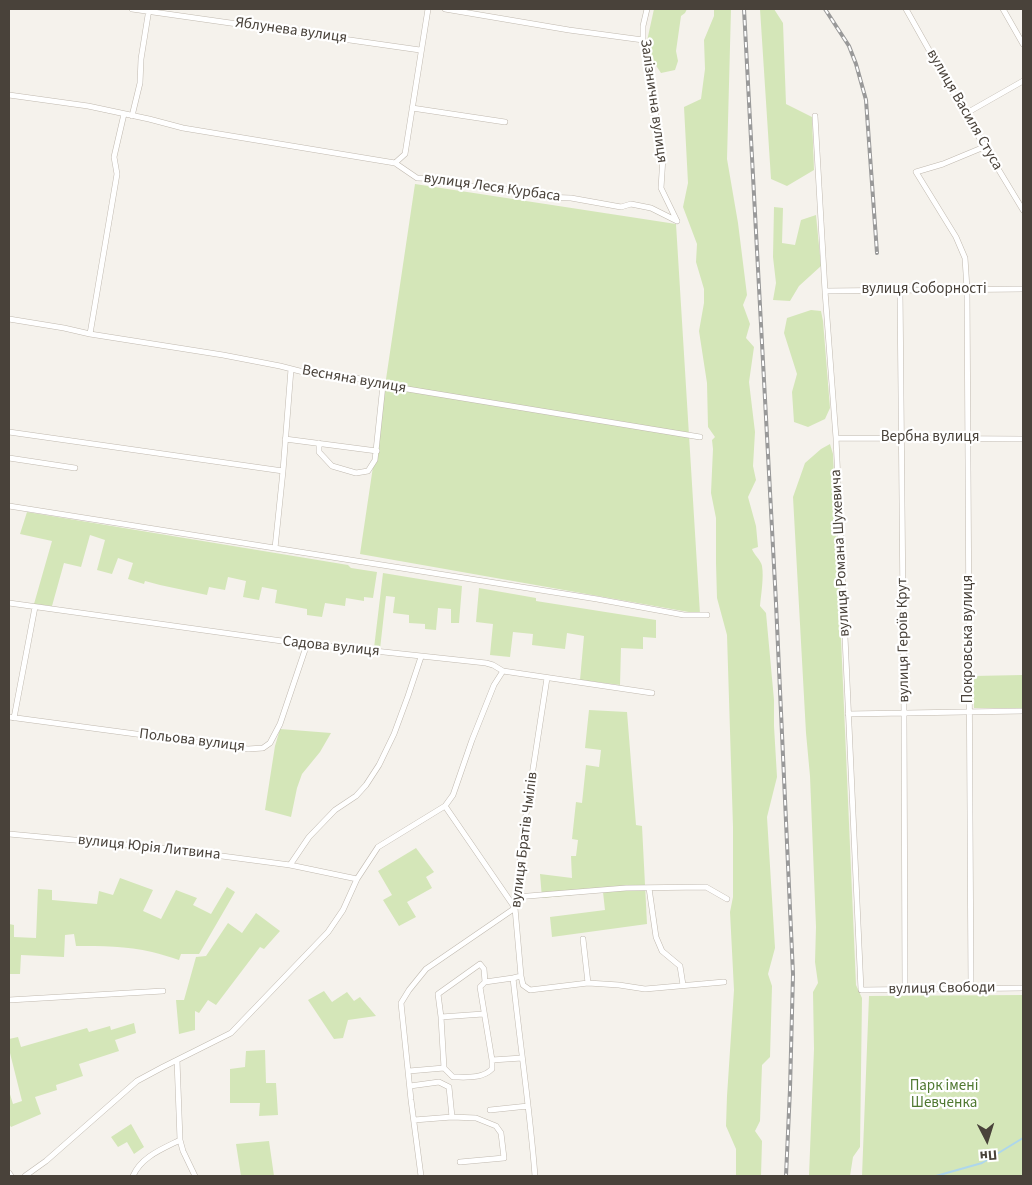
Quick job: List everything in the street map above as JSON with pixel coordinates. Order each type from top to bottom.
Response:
[{"type":"street","name":"Яблунева вулиця","points":[[132,9],[420,50]]},
{"type":"street","points":[[395,163],[405,154],[428,9]]},
{"type":"street","points":[[444,9],[569,30],[643,40]]},
{"type":"street","name":"Залізнична вулиця","points":[[647,9],[643,26],[643,40],[663,157],[662,188],[677,221]]},
{"type":"street","name":"вулиця Василя Стуса","points":[[906,9],[965,114],[1023,210]]},
{"type":"street","points":[[1003,9],[1023,44]]},
{"type":"street","points":[[132,116],[140,83],[141,59],[149,10]]},
{"type":"street","points":[[965,114],[1023,81]]},
{"type":"street","name":"вулиця Леся Курбаса","points":[[9,95],[88,106],[183,128],[395,163],[418,178],[446,179],[470,186],[496,187],[543,197],[571,198],[621,207],[631,204],[651,208],[677,221]]},
{"type":"street","points":[[412,108],[505,122]]},
{"type":"street","points":[[90,334],[117,174],[114,157],[124,114]]},
{"type":"street","name":"вулиця Романа Шухевича","points":[[815,116],[836,438],[861,990]]},
{"type":"street","name":"Покровська вулиця","points":[[971,989],[967,290],[965,258],[956,237],[916,172],[943,164],[984,146]]},
{"type":"street","name":"вулиця Соборності","points":[[825,290],[1023,289]]},
{"type":"street","name":"вулиця Героїв Крут","points":[[900,290],[905,990]]},
{"type":"street","name":"Весняна вулиця","points":[[9,319],[90,334],[210,352],[315,375],[348,376],[383,385],[700,437]]},
{"type":"street","points":[[275,548],[286,439],[290,369]]},
{"type":"street","points":[[319,443],[319,452],[332,466],[356,474],[368,470],[375,460],[377,451],[383,385]]},
{"type":"street","points":[[9,432],[283,471]]},
{"type":"street","name":"Вербна вулиця","points":[[836,438],[1023,438]]},
{"type":"street","points":[[286,439],[377,451]]},
{"type":"street","points":[[9,458],[75,468]]},
{"type":"street","points":[[9,506],[684,615],[707,615]]},
{"type":"street","name":"Садова вулиця","points":[[9,603],[307,644],[486,663],[503,671],[652,693]]},
{"type":"street","points":[[12,717],[35,607]]},
{"type":"street","name":"Польова вулиця","points":[[12,717],[248,749],[262,748],[270,743],[280,724],[307,644]]},
{"type":"street","points":[[290,865],[310,837],[335,810],[356,796],[366,786],[394,734],[420,656]]},
{"type":"street","points":[[25,1176],[46,1161],[137,1081],[231,1033],[328,932],[343,910],[357,879],[378,847],[445,806],[453,795],[483,712],[494,685],[503,671]]},
{"type":"street","name":"вулиця Братів Чмілів","points":[[521,976],[515,908],[523,834],[547,678]]},
{"type":"street","points":[[848,714],[1023,711]]},
{"type":"street","points":[[421,1176],[402,1003],[409,990],[426,969],[515,908],[445,806]]},
{"type":"street","name":"вулиця Юрія Литвина","points":[[9,834],[161,848],[290,865],[357,879]]},
{"type":"street","points":[[516,897],[626,888],[706,887],[726,899]]},
{"type":"street","points":[[649,888],[656,936],[662,951],[680,966],[683,985]]},
{"type":"street","points":[[583,939],[588,983]]},
{"type":"street","points":[[485,982],[484,969],[480,964],[438,994],[444,1068],[453,1077],[481,1076],[492,1069],[480,987],[485,982],[521,976],[523,985],[530,990],[588,983],[644,989],[724,982]]},
{"type":"street","points":[[512,978],[532,1134],[535,1176]]},
{"type":"street","name":"вулиця Свободи","points":[[861,990],[1023,988]]},
{"type":"street","points":[[9,1000],[163,991]]},
{"type":"street","points":[[441,1017],[484,1014]]},
{"type":"street","points":[[492,1060],[522,1058]]},
{"type":"street","points":[[178,1060],[180,1140],[195,1176]]},
{"type":"street","points":[[409,1071],[444,1068]]},
{"type":"street","points":[[410,1086],[439,1082],[448,1087],[452,1117]]},
{"type":"street","points":[[490,1110],[528,1106]]},
{"type":"street","points":[[414,1120],[452,1117],[476,1118],[496,1126],[501,1133],[504,1158],[460,1162]]},
{"type":"street","points":[[133,1176],[143,1160],[180,1140]]},
{"type":"green space","points":[[654,9],[687,9],[681,16],[676,51],[678,61],[675,70],[661,73],[653,61],[647,41]]},
{"type":"green space","points":[[714,9],[731,9],[727,159],[738,223],[747,295],[743,305],[750,324],[746,338],[754,347],[749,382],[755,432],[753,466],[756,480],[748,497],[756,526],[758,547],[752,549],[762,566],[763,581],[760,606],[766,613],[774,700],[777,777],[767,817],[775,948],[768,974],[772,986],[770,1057],[762,1065],[760,1121],[755,1131],[762,1141],[761,1176],[736,1176],[736,1149],[726,1126],[734,990],[730,912],[733,897],[733,827],[727,635],[717,598],[716,518],[711,493],[712,440],[715,437],[708,427],[707,383],[699,331],[704,303],[704,289],[696,262],[697,244],[683,207],[688,183],[684,107],[701,99],[705,69],[704,40],[714,16]]},
{"type":"green space","points":[[760,9],[774,9],[783,23],[786,104],[812,117],[814,170],[787,186],[771,179]]},
{"type":"green space","points":[[415,184],[676,224],[700,614],[360,554]]},
{"type":"green space","points":[[774,207],[783,208],[782,243],[795,245],[801,220],[816,215],[821,266],[799,286],[790,301],[773,300],[776,283],[773,257]]},
{"type":"green space","points":[[811,310],[821,311],[823,321],[830,408],[825,419],[808,427],[794,422],[792,392],[797,374],[784,333],[787,318]]},
{"type":"green space","points":[[830,444],[833,454],[856,985],[862,998],[860,1147],[853,1157],[850,1176],[809,1176],[814,1049],[813,992],[818,983],[815,962],[816,927],[810,776],[793,497],[805,463]]},
{"type":"green space","points":[[27,512],[348,565],[351,568],[377,572],[373,598],[364,597],[364,601],[346,598],[345,606],[325,603],[322,617],[307,615],[307,609],[275,603],[277,590],[262,587],[259,600],[243,597],[246,581],[228,577],[225,590],[209,587],[207,595],[145,581],[144,584],[128,579],[133,563],[118,558],[112,574],[97,570],[105,540],[90,535],[81,567],[64,563],[52,606],[34,604],[52,541],[20,534]]},
{"type":"green space","points":[[383,573],[462,586],[459,623],[451,623],[451,609],[438,608],[436,630],[425,629],[425,624],[409,623],[409,615],[393,613],[395,597],[386,596],[380,649],[374,648]]},
{"type":"green space","points":[[479,588],[536,598],[536,601],[656,620],[656,638],[643,637],[643,649],[621,648],[620,685],[580,680],[584,636],[567,633],[565,649],[532,645],[533,634],[513,632],[510,657],[490,655],[493,624],[476,622]]},
{"type":"green space","points":[[1023,675],[1023,708],[974,708],[973,676]]},
{"type":"green space","points":[[589,710],[627,712],[636,825],[642,826],[647,924],[552,937],[550,917],[605,910],[603,892],[542,898],[540,874],[572,878],[571,856],[576,856],[578,840],[572,839],[576,802],[582,803],[586,765],[599,767],[601,750],[585,748]]},
{"type":"green space","points":[[280,729],[331,733],[320,752],[302,774],[291,817],[265,810],[275,746]]},
{"type":"green space","points":[[416,848],[434,872],[426,877],[432,888],[407,902],[416,917],[399,926],[383,900],[392,895],[378,871]]},
{"type":"green space","points":[[120,878],[153,890],[143,911],[161,919],[176,890],[197,898],[193,905],[211,914],[227,887],[235,892],[199,954],[181,954],[179,960],[133,949],[76,946],[74,934],[65,935],[64,957],[21,955],[20,974],[9,974],[9,924],[14,925],[14,937],[36,938],[38,889],[52,890],[52,900],[97,904],[99,891],[113,895]]},
{"type":"green space","points":[[256,913],[280,931],[264,949],[260,947],[216,1005],[208,1000],[199,1013],[195,1011],[195,1030],[179,1034],[176,1000],[184,1000],[196,957],[206,956],[228,923],[242,933]]},
{"type":"green space","points":[[324,991],[332,1002],[347,992],[354,1001],[360,997],[376,1016],[348,1020],[343,1038],[334,1039],[308,1000]]},
{"type":"green space","name":"Парк імені Шевченка","points":[[1023,995],[1023,1176],[862,1176],[869,996]]},
{"type":"green space","points":[[134,1023],[136,1033],[115,1040],[119,1051],[79,1064],[83,1076],[56,1085],[57,1090],[35,1097],[41,1114],[11,1127],[9,1124],[9,1091],[13,1104],[22,1101],[9,1049],[9,1039],[18,1037],[21,1047],[87,1028],[89,1032],[110,1026],[111,1030]]},
{"type":"green space","points":[[265,1050],[266,1083],[276,1083],[278,1115],[259,1116],[260,1103],[230,1103],[230,1069],[245,1067],[246,1051]]},
{"type":"green space","points":[[131,1124],[144,1147],[134,1154],[127,1142],[118,1147],[111,1137]]},
{"type":"green space","points":[[269,1141],[274,1176],[241,1176],[236,1144]]},
{"type":"waterway","points":[[936,1176],[982,1163],[1023,1138]]},
{"type":"railway","points":[[744,9],[776,603],[793,974],[786,1176]]},
{"type":"railway","points":[[825,9],[849,46],[866,100],[877,253]]}]
